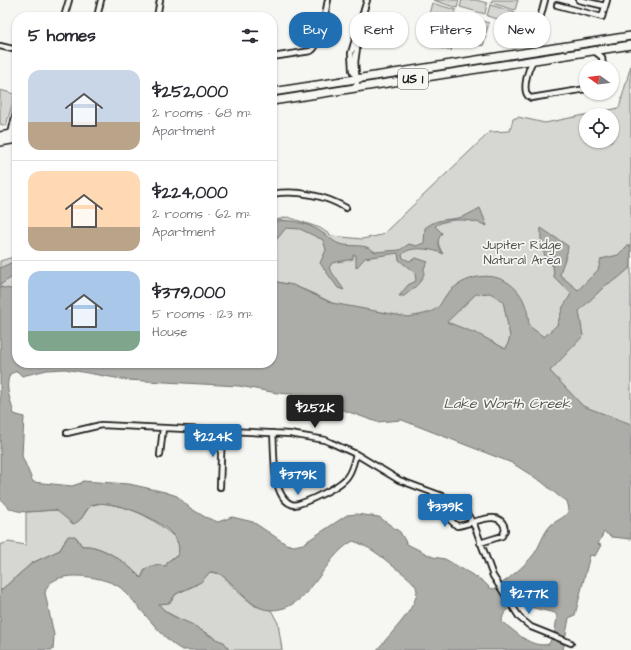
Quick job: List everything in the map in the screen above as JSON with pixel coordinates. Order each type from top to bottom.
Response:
[{"type":"main road","name":"US 1","points":[[277,91],[631,36]]},
{"type":"main road","name":"US 1","points":[[277,100],[631,45]]},
{"type":"main road","points":[[0,136],[12,134]]},
{"type":"main road","points":[[0,142],[12,135]]},
{"type":"main road","points":[[0,146],[12,144]]},
{"type":"street","points":[[65,12],[69,0]]},
{"type":"street","points":[[98,12],[101,0]]},
{"type":"street","points":[[158,12],[160,0]]},
{"type":"street","points":[[277,56],[311,51],[315,49],[328,0]]},
{"type":"street","points":[[364,12],[367,0]]},
{"type":"street","points":[[542,12],[545,0]]},
{"type":"street","points":[[579,0],[605,6]]},
{"type":"street","points":[[557,5],[602,17],[607,0]]},
{"type":"street","points":[[0,46],[12,49]]},
{"type":"street","points":[[355,63],[357,48]]},
{"type":"street","points":[[352,49],[357,88]]},
{"type":"street","points":[[352,49],[351,61],[357,79]]},
{"type":"street","points":[[594,51],[602,57],[602,60]]},
{"type":"street","points":[[533,61],[529,66],[524,90],[531,98],[579,90]]},
{"type":"street","points":[[277,194],[294,192],[339,204],[346,208]]},
{"type":"street","points":[[67,433],[101,425],[273,433],[308,436],[325,440],[356,454],[399,480],[455,501],[463,507],[472,522],[493,576],[509,602],[526,624],[546,634],[571,643]]},
{"type":"street","points":[[160,454],[163,428]]},
{"type":"street","points":[[220,487],[222,430]]},
{"type":"street","points":[[273,433],[279,493],[285,502],[294,506],[306,502],[341,483],[347,477],[356,454]]},
{"type":"street","points":[[455,501],[449,512],[448,518],[451,523],[456,526],[490,517],[497,518],[504,525],[505,530],[502,536],[480,543]]},
{"type":"green space","points":[[433,0],[459,0],[457,8]]},
{"type":"green space","points":[[462,0],[476,0],[487,3],[485,12],[478,12],[460,7]]},
{"type":"green space","points":[[492,0],[518,0],[515,10],[491,3]]},
{"type":"green space","points":[[432,3],[456,10],[455,12],[430,12]]},
{"type":"green space","points":[[490,5],[515,12],[494,12],[494,18],[487,16]]},
{"type":"green space","points":[[486,22],[489,23],[486,33]]},
{"type":"green space","points":[[441,48],[452,48],[451,51]]},
{"type":"green space","name":"Jupiter Ridge Natural Area","points":[[631,65],[631,434],[310,292],[277,282],[277,220],[288,217],[320,228],[332,236],[362,239],[382,235],[490,132],[510,131],[513,119],[518,117],[545,123],[579,116],[579,148],[619,148],[619,108]]},
{"type":"green space","points":[[0,90],[12,93],[12,105],[6,126],[0,124]]},
{"type":"green space","points":[[12,257],[12,290],[0,289],[0,261]]},
{"type":"green space","points":[[101,503],[128,509],[144,515],[159,524],[172,535],[179,544],[179,552],[177,556],[172,558],[166,566],[157,565],[145,569],[141,578],[114,556],[98,548],[82,546],[77,538],[66,539],[60,550],[32,563],[0,591],[0,545],[8,542],[26,545],[26,512],[56,510],[81,519],[90,506]]},
{"type":"green space","points":[[210,572],[221,574],[238,592],[255,606],[271,610],[278,623],[282,650],[229,650],[214,637],[170,614],[159,606],[159,604],[171,602],[176,594],[196,585]]},
{"type":"water","points":[[480,208],[487,226],[461,220],[440,223],[435,226],[442,233],[438,243],[443,254],[428,249],[416,249],[405,252],[402,255],[403,258],[409,261],[416,258],[428,262],[424,268],[421,280],[404,296],[399,296],[408,285],[416,281],[415,273],[399,260],[398,253],[365,258],[356,268],[356,255],[353,255],[353,259],[332,263],[329,268],[344,290],[338,288],[320,263],[326,250],[323,240],[300,229],[286,228],[277,239],[277,221],[289,221],[302,223],[313,227],[340,244],[349,246],[363,246],[375,252],[400,250],[409,244],[416,246],[424,243],[425,228],[435,222],[462,217]]},
{"type":"water","name":"Lake Worth Creek","points":[[541,228],[568,246],[560,275],[578,290],[598,270],[601,259],[618,255],[627,246],[631,246],[631,267],[617,279],[606,285],[579,311],[583,336],[550,371],[583,406],[631,424],[631,539],[612,537],[604,532],[598,544],[601,545],[595,556],[590,555],[575,615],[569,618],[563,650],[377,650],[404,619],[415,600],[417,592],[415,585],[405,575],[375,552],[353,541],[342,549],[306,593],[296,602],[284,608],[270,610],[261,608],[252,603],[224,577],[217,573],[210,572],[201,582],[176,594],[169,603],[159,604],[166,612],[224,642],[229,650],[183,650],[170,642],[129,596],[119,587],[100,579],[77,576],[56,580],[49,585],[45,593],[54,635],[53,650],[0,650],[0,591],[32,563],[60,550],[68,536],[75,536],[82,546],[98,548],[114,556],[141,578],[146,568],[159,565],[166,566],[168,561],[177,556],[178,546],[173,535],[163,526],[150,518],[119,506],[105,504],[91,505],[80,520],[73,524],[56,510],[24,512],[17,511],[4,504],[0,497],[0,287],[12,289],[12,368],[277,368],[277,282],[293,285],[332,303],[408,317],[431,312],[441,304],[446,295],[452,289],[467,280],[483,276],[499,278],[512,286],[521,296],[526,307],[529,326],[544,337],[557,325],[563,307],[571,294],[554,277],[553,266],[546,258],[541,243]],"holes":[[[490,293],[503,301],[510,337],[506,349],[478,334],[447,322],[476,294]],[[65,369],[127,380],[239,386],[277,393],[301,395],[377,422],[402,420],[512,463],[542,482],[561,498],[567,501],[569,509],[564,516],[548,528],[530,559],[494,589],[490,588],[483,581],[445,559],[433,557],[407,544],[400,532],[379,517],[356,514],[347,515],[303,544],[294,546],[286,544],[253,522],[232,517],[218,522],[205,517],[190,508],[177,496],[165,492],[129,484],[82,481],[81,483],[72,486],[33,482],[22,456],[24,417],[14,414],[8,389],[8,379],[10,374],[17,371],[22,376],[47,370]],[[517,604],[555,613],[557,616],[555,631],[549,644],[542,645],[529,642],[502,622],[505,613]]]},
{"type":"water","points":[[12,262],[12,277],[0,285],[0,268]]}]
